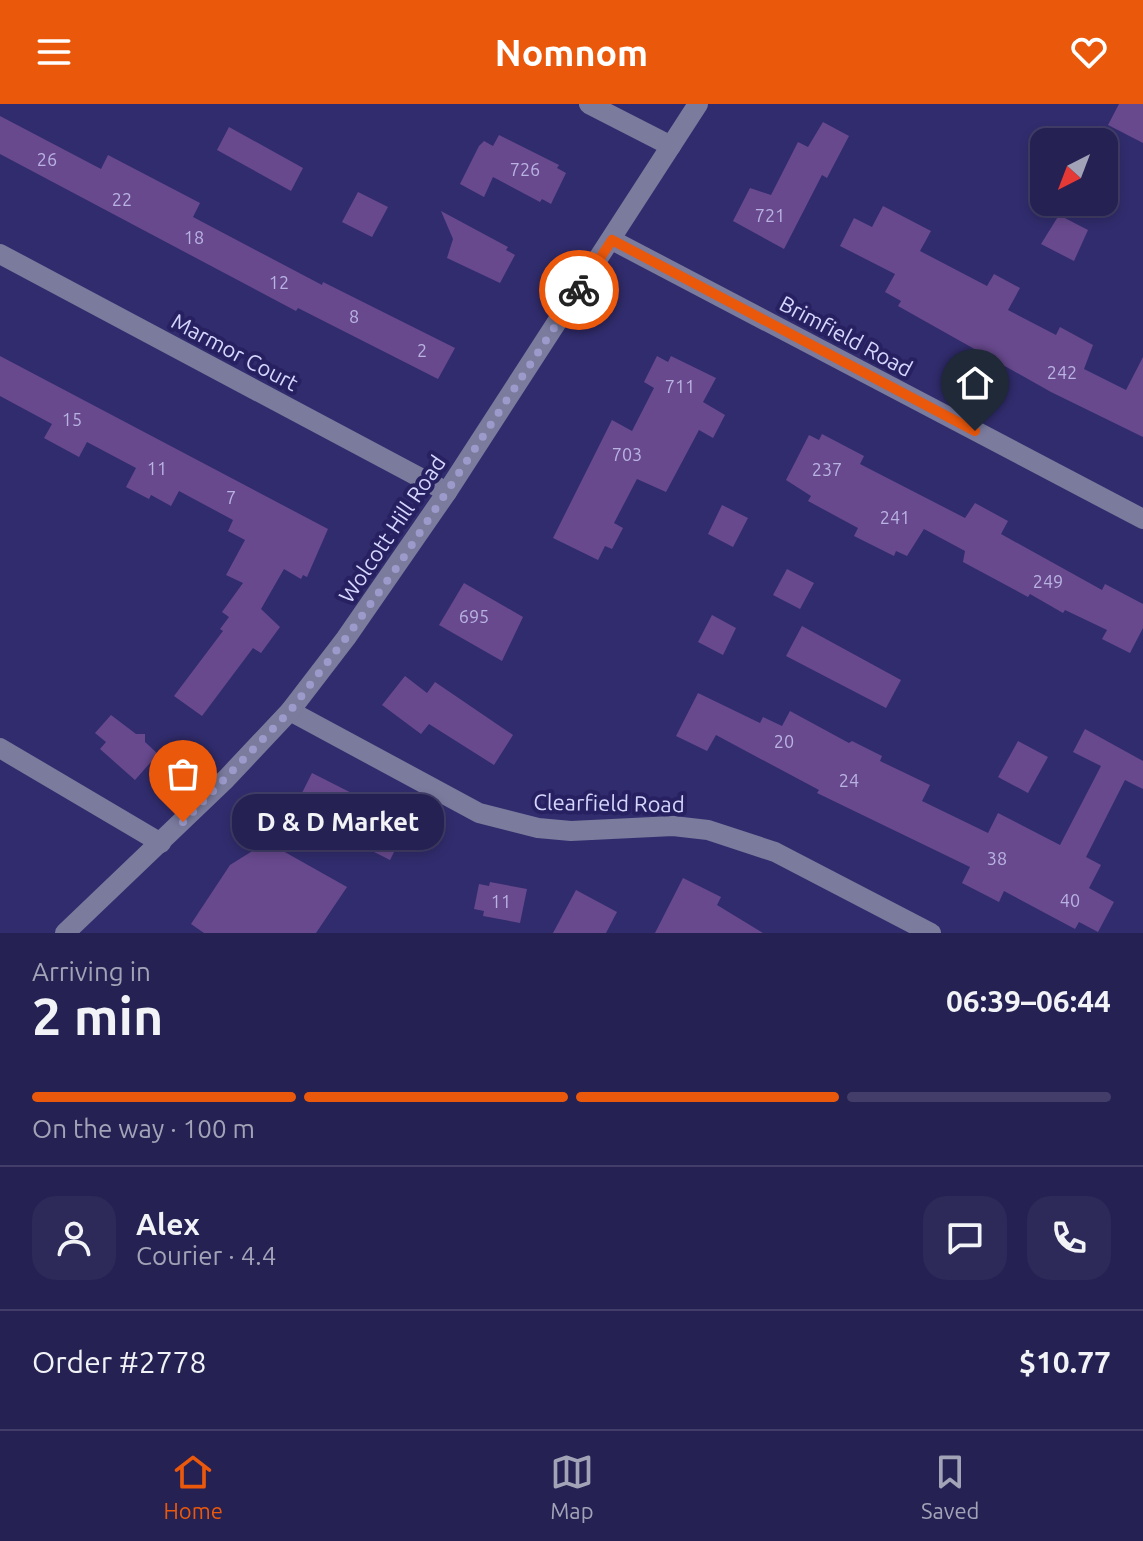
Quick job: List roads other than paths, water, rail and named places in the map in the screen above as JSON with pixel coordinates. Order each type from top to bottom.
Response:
[{"type":"street","points":[[589,104],[671,146]]},
{"type":"street","name":"Wolcott Hill Road","points":[[65,933],[161,843],[290,711],[355,626],[447,492],[698,104]]},
{"type":"street","name":"Brimfield Road","points":[[612,240],[1143,519]]},
{"type":"street","name":"Marmor Court","points":[[0,254],[447,492]]},
{"type":"street","name":"Clearfield Road","points":[[290,711],[479,813],[538,828],[571,831],[673,826],[708,830],[775,852],[931,933]]},
{"type":"street","points":[[0,748],[161,843]]},
{"type":"place","name":"D & D Market","points":[[183,822]]}]
